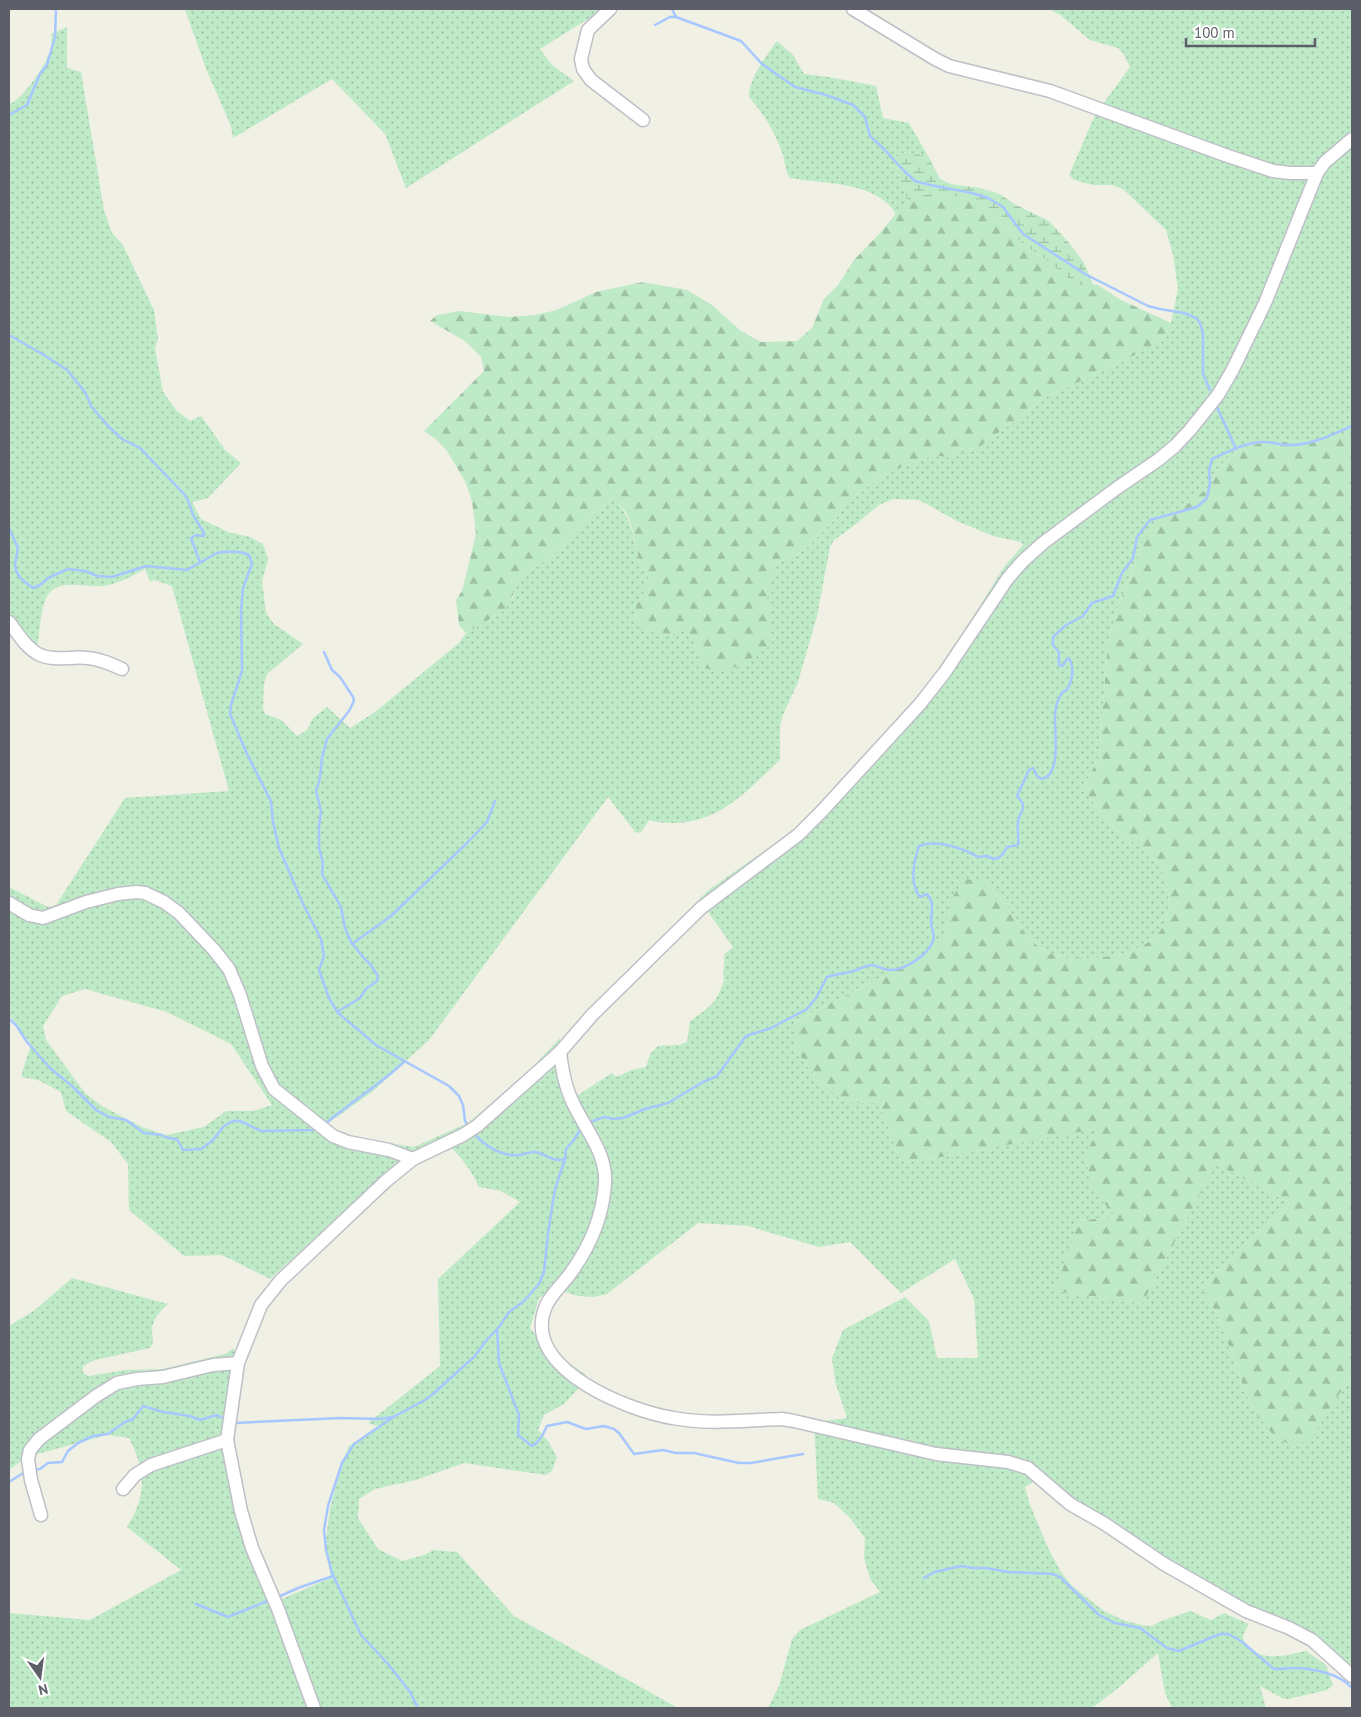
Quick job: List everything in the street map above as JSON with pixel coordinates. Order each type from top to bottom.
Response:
[{"type":"street","points":[[610,9],[588,32],[581,58],[583,69],[591,80],[643,120]]},
{"type":"street","points":[[853,9],[949,66],[1050,91],[1273,171],[1317,173]]},
{"type":"street","points":[[314,1708],[278,1610],[250,1542],[241,1511],[227,1440],[238,1363],[256,1315],[270,1293],[386,1181],[413,1160],[477,1126],[560,1052],[592,1014],[701,908],[798,835],[920,704],[945,672],[1008,578],[1023,561],[1043,542],[1175,446],[1218,395],[1232,371],[1265,302],[1317,173],[1325,162],[1352,139]]},
{"type":"street","points":[[9,622],[27,645],[38,654],[54,658],[90,658],[122,669]]},
{"type":"street","points":[[9,903],[29,915],[43,918],[86,902],[123,893],[145,893],[164,902],[179,913],[229,970],[240,995],[262,1066],[274,1089],[333,1136],[348,1142],[389,1150],[413,1160]]},
{"type":"street","points":[[560,1052],[565,1083],[569,1094],[600,1153],[605,1174],[602,1199],[593,1234],[587,1248],[580,1261],[548,1302],[543,1318],[542,1336],[550,1352],[577,1379],[628,1406],[673,1419],[704,1422],[782,1419],[936,1454],[1020,1465],[1033,1472],[1070,1504],[1105,1524],[1164,1564],[1231,1603],[1312,1640],[1352,1676]]},
{"type":"street","points":[[41,1515],[31,1480],[28,1459],[33,1445],[44,1436],[96,1396],[117,1383],[169,1376],[213,1365],[238,1363]]},
{"type":"street","points":[[122,1490],[135,1475],[151,1465],[227,1440]]},
{"type":"green space","points":[[185,9],[604,9],[540,49],[552,65],[574,81],[406,188],[385,134],[332,79],[233,138],[231,126],[206,69]]},
{"type":"green space","points":[[1049,9],[1352,9],[1352,432],[1317,443],[1294,441],[1257,444],[1233,453],[1220,466],[1212,484],[1191,502],[1174,511],[1143,542],[1118,606],[1108,642],[1099,757],[1083,788],[1108,822],[1149,854],[1155,860],[1164,876],[1168,896],[1168,912],[1163,926],[1154,937],[1142,946],[1111,956],[1068,958],[1056,956],[1033,942],[988,881],[947,919],[946,937],[934,951],[794,1022],[794,1043],[805,1064],[845,1103],[879,1103],[901,1161],[915,1162],[1101,1127],[1093,1190],[1116,1216],[1079,1221],[1056,1291],[1142,1304],[1216,1163],[1290,1203],[1201,1287],[1218,1316],[1252,1409],[1339,1394],[1352,1378],[1352,1673],[1302,1626],[1273,1619],[1090,1517],[1053,1499],[1036,1480],[1025,1487],[1030,1505],[1049,1550],[1061,1572],[1071,1585],[1104,1611],[1123,1620],[1152,1626],[1190,1611],[1211,1620],[1224,1613],[1249,1624],[1243,1637],[1253,1651],[1267,1656],[1275,1656],[1306,1651],[1326,1665],[1333,1685],[1327,1690],[1288,1699],[1282,1698],[1260,1686],[1266,1708],[1172,1708],[1165,1693],[1158,1653],[1092,1708],[768,1708],[779,1686],[792,1639],[800,1630],[880,1592],[870,1579],[864,1558],[865,1538],[850,1518],[834,1503],[818,1499],[814,1422],[847,1418],[835,1381],[832,1358],[843,1330],[905,1297],[929,1321],[937,1358],[978,1358],[974,1299],[955,1259],[901,1293],[850,1242],[819,1247],[748,1226],[698,1223],[607,1294],[594,1297],[578,1296],[557,1290],[539,1298],[530,1328],[544,1345],[586,1375],[577,1390],[564,1404],[544,1415],[538,1430],[548,1441],[557,1457],[552,1471],[546,1475],[464,1463],[416,1480],[375,1489],[359,1499],[358,1518],[378,1549],[402,1561],[424,1555],[433,1550],[457,1552],[514,1616],[678,1708],[9,1708],[9,1613],[90,1620],[181,1570],[127,1527],[138,1504],[142,1483],[139,1461],[129,1438],[108,1435],[92,1439],[27,1457],[9,1470],[9,1326],[35,1310],[72,1278],[168,1304],[155,1320],[152,1328],[153,1342],[150,1348],[95,1360],[83,1366],[83,1372],[89,1376],[125,1370],[163,1369],[225,1354],[234,1348],[231,1477],[277,1601],[331,1578],[325,1546],[330,1509],[341,1466],[349,1446],[378,1426],[368,1423],[440,1366],[438,1279],[520,1202],[501,1191],[479,1187],[464,1162],[443,1140],[407,1155],[270,1279],[222,1255],[184,1256],[129,1210],[128,1164],[111,1142],[66,1111],[61,1092],[38,1080],[21,1077],[31,1044],[9,1015],[9,887],[48,907],[56,905],[125,798],[229,791],[172,586],[154,580],[150,582],[145,569],[109,585],[70,585],[55,588],[49,593],[43,606],[37,651],[9,618],[9,104],[21,96],[40,72],[51,49],[51,34],[67,27],[67,68],[81,72],[104,210],[112,233],[123,245],[154,310],[158,339],[155,348],[163,392],[177,411],[190,421],[201,416],[226,451],[241,463],[208,498],[192,502],[201,519],[228,532],[250,537],[263,544],[268,559],[262,581],[266,613],[274,624],[303,644],[267,674],[264,684],[263,709],[265,714],[281,720],[297,736],[307,730],[313,718],[327,707],[350,728],[375,712],[459,643],[466,633],[503,611],[513,597],[516,585],[522,577],[552,556],[589,517],[610,501],[617,502],[626,515],[639,559],[649,581],[637,603],[635,613],[640,630],[670,634],[687,630],[705,668],[717,671],[766,602],[774,566],[809,546],[837,517],[844,504],[885,474],[934,455],[945,457],[951,456],[964,448],[977,449],[1020,418],[1040,400],[1124,361],[1162,340],[1171,323],[1178,289],[1173,255],[1166,230],[1123,189],[1112,185],[1093,185],[1074,180],[1069,175],[1095,115],[1130,67],[1123,53],[1118,48],[1090,40],[1060,15]],"holes":[[[893,499],[919,500],[957,521],[993,536],[1021,542],[1023,545],[1004,567],[955,646],[916,700],[840,780],[815,810],[791,832],[710,889],[699,899],[733,947],[724,955],[724,981],[718,995],[707,1008],[690,1021],[687,1042],[679,1045],[658,1046],[650,1054],[646,1067],[632,1070],[616,1077],[612,1073],[575,1097],[563,1059],[560,1038],[538,1061],[543,1065],[508,1089],[468,1123],[414,1147],[345,1136],[331,1128],[327,1124],[372,1092],[429,1040],[608,797],[636,833],[641,832],[649,820],[669,823],[693,821],[721,810],[734,802],[780,760],[780,727],[782,717],[798,682],[817,616],[830,547],[834,540],[879,505]],[[85,989],[167,1012],[231,1044],[272,1105],[253,1111],[226,1111],[204,1127],[166,1135],[142,1127],[102,1106],[85,1093],[46,1040],[43,1026],[62,996]]]},
{"type":"green space","points":[[777,41],[793,55],[804,74],[876,86],[883,118],[909,123],[928,156],[907,152],[896,155],[895,163],[908,202],[896,214],[887,203],[876,195],[863,190],[833,183],[790,178],[773,132],[765,117],[749,97],[755,75]]},
{"type":"green space","points":[[907,152],[928,156],[940,179],[951,184],[980,188],[1000,194],[1014,204],[1049,221],[1084,263],[1094,286],[1077,285],[1048,261],[1023,244],[980,203],[942,193],[915,196],[908,202],[895,163],[896,155]]},
{"type":"green space","points":[[942,193],[980,203],[1023,244],[1048,261],[1094,286],[1096,284],[1121,300],[1171,323],[1162,340],[1124,361],[1040,400],[1020,418],[977,449],[960,449],[951,456],[945,457],[934,455],[885,474],[844,504],[837,517],[809,546],[774,566],[766,602],[770,609],[772,644],[731,669],[717,671],[704,668],[687,630],[670,634],[640,630],[635,613],[637,603],[649,581],[639,559],[628,516],[618,504],[610,501],[589,517],[552,556],[522,577],[516,585],[510,604],[503,611],[466,633],[459,625],[456,600],[462,591],[476,534],[472,501],[465,481],[447,451],[437,440],[424,431],[484,371],[481,357],[465,341],[430,321],[437,315],[460,311],[509,317],[535,315],[557,310],[596,292],[643,282],[687,290],[712,305],[741,331],[761,342],[797,341],[812,328],[824,299],[838,285],[854,260],[899,210],[915,196]]},
{"type":"green space","points":[[1352,432],[1352,1378],[1339,1394],[1309,1442],[1289,1444],[1275,1437],[1252,1409],[1218,1316],[1201,1287],[1290,1203],[1216,1164],[1142,1304],[1055,1291],[1079,1221],[1115,1216],[1093,1190],[1084,1154],[1101,1128],[914,1162],[901,1161],[879,1103],[845,1103],[822,1084],[805,1064],[794,1043],[794,1022],[934,951],[946,937],[950,901],[964,879],[988,881],[1033,942],[1056,956],[1093,958],[1111,956],[1142,946],[1154,937],[1163,926],[1168,912],[1168,896],[1164,876],[1155,860],[1149,854],[1108,822],[1083,788],[1099,757],[1108,642],[1118,606],[1143,542],[1159,523],[1174,511],[1191,502],[1212,484],[1220,466],[1233,453],[1257,444],[1294,441],[1317,443]]},
{"type":"waterway","points":[[9,115],[27,105],[40,74],[47,65],[55,37],[56,9]]},
{"type":"waterway","points":[[672,9],[676,17]]},
{"type":"waterway","points":[[655,25],[670,17],[676,17],[741,41],[762,64],[795,87],[826,95],[853,105],[865,117],[870,136],[915,181],[988,198],[1003,207],[1023,234],[1085,274],[1148,306],[1184,313],[1196,318],[1200,323],[1203,333],[1203,374],[1210,390]]},
{"type":"waterway","points":[[9,335],[67,370],[85,392],[91,406],[108,426],[122,439],[140,448],[185,495],[193,515],[204,533],[204,536],[196,535],[191,538],[200,562]]},
{"type":"waterway","points":[[1216,405],[1236,449]]},
{"type":"waterway","points":[[587,1123],[604,1117],[623,1118],[645,1109],[668,1103],[703,1082],[717,1076],[746,1036],[771,1028],[807,1009],[816,998],[827,977],[871,965],[887,970],[902,968],[921,957],[930,947],[934,936],[931,923],[931,900],[927,894],[920,897],[914,886],[914,865],[919,846],[941,844],[957,848],[978,857],[998,858],[1007,847],[1018,845],[1018,821],[1023,806],[1022,801],[1017,796],[1029,770],[1033,768],[1037,776],[1042,779],[1048,776],[1052,769],[1056,751],[1056,710],[1058,701],[1063,692],[1067,690],[1072,677],[1072,665],[1069,658],[1063,666],[1059,665],[1059,652],[1053,645],[1053,637],[1066,625],[1083,616],[1092,603],[1113,596],[1122,573],[1133,558],[1137,537],[1150,520],[1197,507],[1207,498],[1210,483],[1209,470],[1212,459],[1257,442],[1290,445],[1309,443],[1352,426]]},
{"type":"waterway","points":[[9,528],[18,548],[15,564],[16,571],[21,579],[33,588],[48,578],[68,569],[85,571],[97,576],[112,577],[146,566],[187,570],[221,552],[237,552],[249,555],[252,564],[243,588],[241,611],[242,671],[230,714],[247,754],[271,801],[273,822],[279,848],[304,906],[321,939],[324,956],[319,970],[329,998],[338,1013],[376,1045],[449,1086],[459,1096],[463,1105],[465,1121],[469,1127]]},
{"type":"waterway","points":[[324,652],[332,670],[340,677],[354,701],[349,711],[327,739],[322,758],[320,778],[316,791],[321,811],[319,848],[323,863],[322,874],[341,907],[345,928],[351,942],[378,976],[377,981],[366,989],[360,998],[337,1012]]},
{"type":"waterway","points":[[352,944],[391,916],[467,843],[487,822],[495,801]]},
{"type":"waterway","points":[[9,1019],[16,1025],[27,1042],[50,1068],[96,1110],[109,1117],[126,1120],[144,1133],[175,1139],[183,1150],[201,1149],[212,1141],[224,1126],[233,1121],[240,1121],[261,1131],[318,1129]]},
{"type":"waterway","points":[[325,1124],[404,1062]]},
{"type":"waterway","points":[[418,1708],[410,1692],[389,1665],[361,1635],[332,1573],[326,1550],[324,1530],[328,1506],[342,1463],[354,1444],[395,1416],[433,1394],[475,1356],[509,1312],[523,1302],[539,1284],[544,1272],[555,1189],[565,1159],[566,1149],[581,1128]]},
{"type":"waterway","points":[[474,1133],[494,1150],[506,1154],[519,1155],[535,1152],[557,1160],[565,1159]]},
{"type":"waterway","points":[[497,1329],[499,1363],[519,1415],[518,1435],[532,1446],[543,1435],[547,1426],[567,1422],[586,1429],[604,1426],[614,1429],[634,1454],[663,1450],[676,1453],[694,1453],[739,1463],[751,1463],[803,1454]]},
{"type":"waterway","points":[[33,1470],[40,1469],[48,1463],[62,1462],[68,1451],[78,1443],[93,1436],[108,1434],[125,1422],[133,1419],[143,1406],[200,1420],[217,1415],[225,1419]]},
{"type":"waterway","points":[[235,1423],[341,1418],[380,1419],[393,1417]]},
{"type":"waterway","points":[[9,1482],[25,1472]]},
{"type":"waterway","points":[[924,1578],[935,1572],[961,1566],[1008,1572],[1052,1574],[1060,1577],[1099,1615],[1115,1623],[1140,1628],[1167,1648],[1179,1651],[1220,1634],[1228,1634],[1241,1641],[1274,1669],[1309,1669],[1341,1679],[1352,1688]]},
{"type":"waterway","points":[[278,1597],[333,1576]]},
{"type":"waterway","points":[[196,1604],[228,1617],[270,1600]]}]
